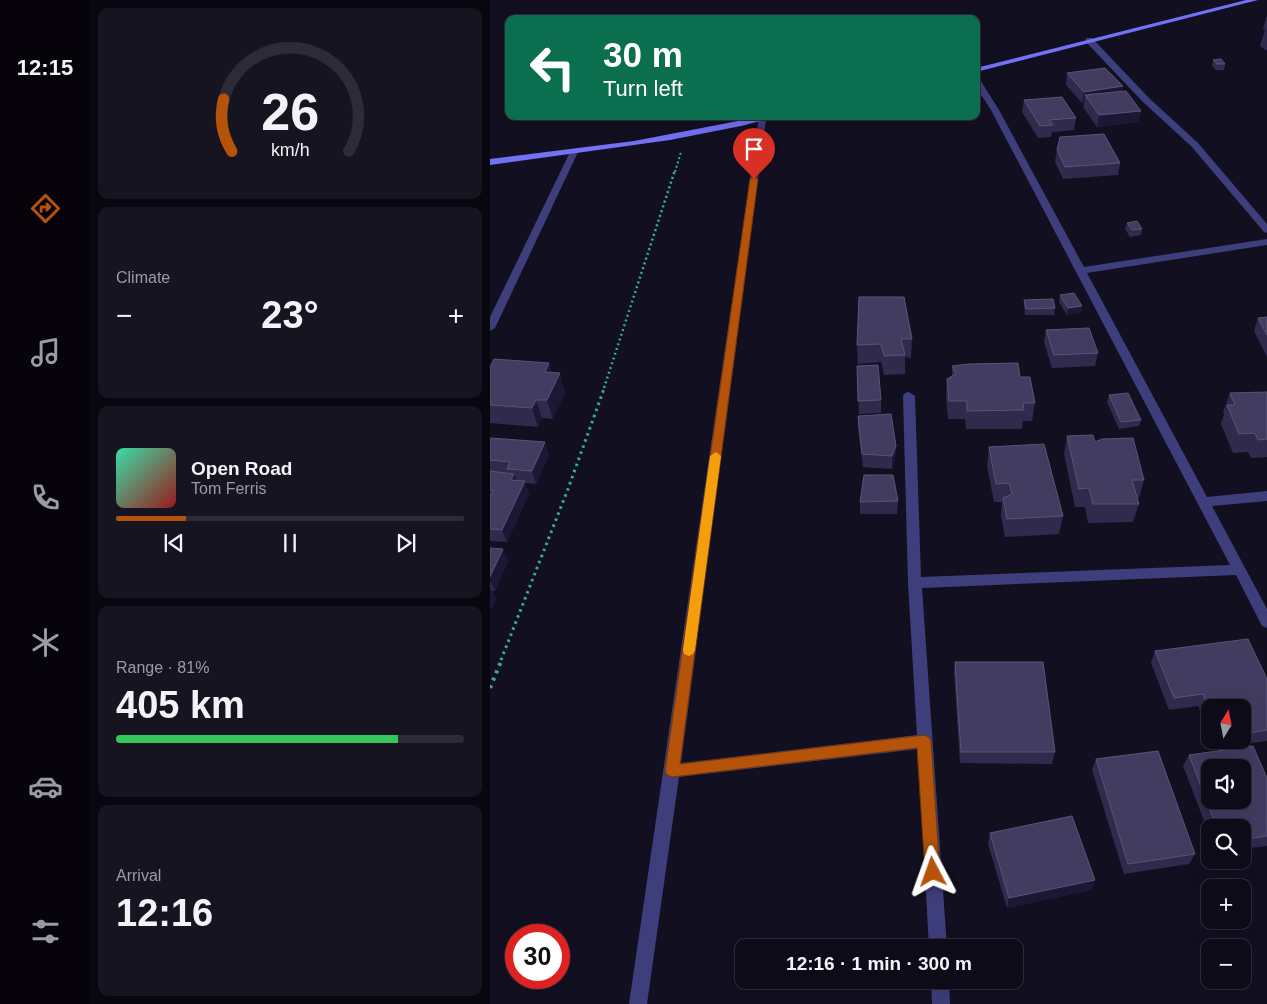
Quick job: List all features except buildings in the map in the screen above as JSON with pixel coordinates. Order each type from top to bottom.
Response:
[{"type":"main road","points":[[980,69],[1254,0]]},
{"type":"main road","points":[[490,162],[574,152],[686,135],[762,120]]},
{"type":"street","points":[[1089,40],[1146,100],[1195,145],[1267,230]]},
{"type":"street","points":[[980,86],[995,110],[1267,622]]},
{"type":"street","points":[[638,1004],[762,120]]},
{"type":"street","points":[[490,328],[574,152]]},
{"type":"street","points":[[1079,271],[1267,242]]},
{"type":"street","points":[[909,396],[915,583],[937,939]]},
{"type":"street","points":[[1204,502],[1267,496]]},
{"type":"street","points":[[915,583],[1240,570]]},
{"type":"street","points":[[672,771],[924,741]]},
{"type":"street","points":[[940,989],[941,1004]]},
{"type":"path","points":[[490,688],[548,544],[665,205],[686,135]]},
{"type":"slow traffic","points":[[689,650],[716,456]]},
{"type":"route","points":[[754,179],[672,771],[924,741],[933,872]]}]
